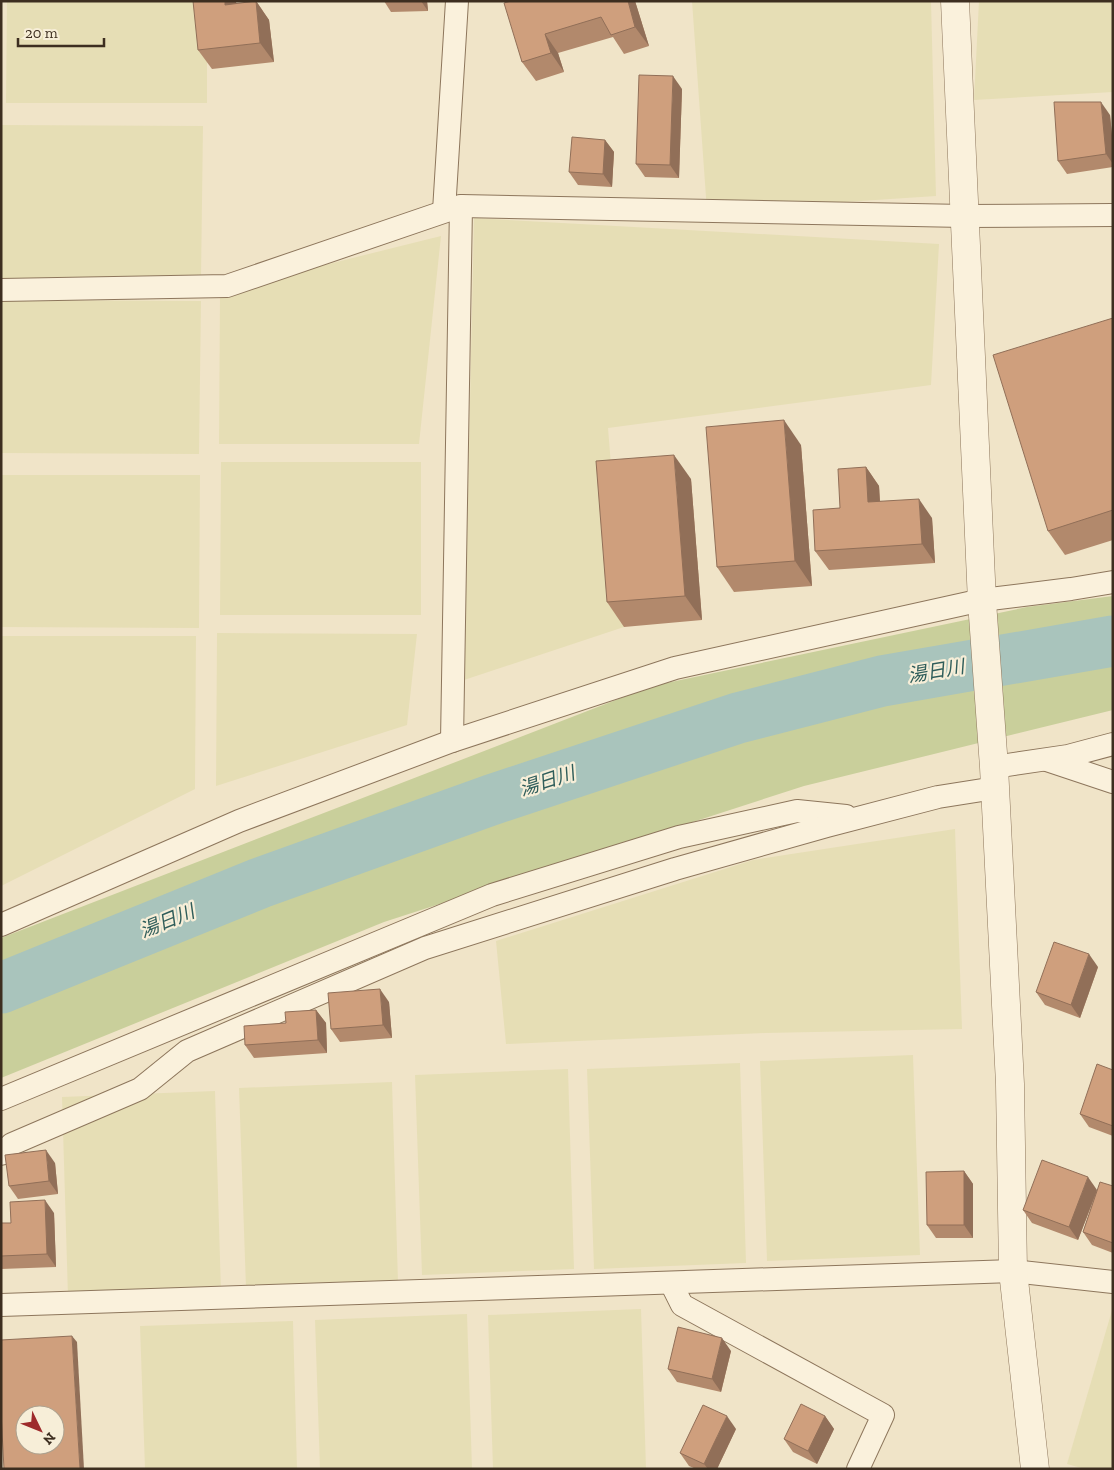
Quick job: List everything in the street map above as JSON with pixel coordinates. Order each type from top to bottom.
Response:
[{"type":"street","points":[[452,741],[452,208],[457,1]]},
{"type":"street","points":[[954,1],[982,601],[994,773],[1010,1084],[1013,1271],[1035,1469]]},
{"type":"street","points":[[1,290],[227,286],[452,208],[964,216],[1113,215]]},
{"type":"street","points":[[1,925],[239,821],[452,741],[674,668],[982,601],[1113,582]]},
{"type":"street","points":[[1,1154],[12,1144],[140,1089],[187,1052],[425,948],[675,869],[938,797],[994,773],[1113,744]]},
{"type":"street","points":[[1046,759],[1113,782]]},
{"type":"street","points":[[1,1098],[492,895],[679,837],[797,811],[860,817]]},
{"type":"street","points":[[1,1305],[1013,1271],[1113,1282]]},
{"type":"street","points":[[671,1283],[682,1305],[883,1414],[858,1469]]},
{"type":"shaded area","points":[[7,1],[207,1],[207,103],[6,103]]},
{"type":"shaded area","points":[[692,1],[931,1],[936,196],[707,211]]},
{"type":"shaded area","points":[[979,1],[1113,1],[1113,92],[974,100]]},
{"type":"shaded area","points":[[2,125],[203,126],[201,279],[1,278]]},
{"type":"shaded area","points":[[474,218],[939,244],[931,385],[608,428],[624,627],[464,680]]},
{"type":"shaded area","points":[[441,236],[419,444],[219,444],[220,291]]},
{"type":"shaded area","points":[[1,300],[201,301],[199,454],[1,453]]},
{"type":"shaded area","points":[[221,462],[421,462],[421,615],[220,615]]},
{"type":"shaded area","points":[[1,475],[200,475],[199,628],[1,627]]},
{"type":"shaded area","points":[[217,633],[417,634],[407,725],[216,786]]},
{"type":"shaded area","points":[[1,636],[196,636],[195,789],[1,886]]},
{"type":"shaded area","points":[[955,829],[962,1029],[765,1033],[506,1044],[496,941],[753,860]]},
{"type":"shaded area","points":[[913,1055],[920,1255],[767,1261],[760,1061]]},
{"type":"shaded area","points":[[740,1063],[746,1263],[594,1269],[587,1069]]},
{"type":"shaded area","points":[[568,1069],[574,1269],[422,1275],[415,1075]]},
{"type":"shaded area","points":[[392,1082],[398,1282],[246,1288],[239,1088]]},
{"type":"shaded area","points":[[215,1091],[221,1292],[68,1297],[62,1097]]},
{"type":"shaded area","points":[[1113,1307],[1113,1469],[1085,1469],[1067,1464]]},
{"type":"shaded area","points":[[641,1309],[646,1469],[493,1469],[488,1315]]},
{"type":"shaded area","points":[[467,1314],[472,1469],[320,1469],[315,1320]]},
{"type":"shaded area","points":[[293,1321],[297,1469],[145,1469],[140,1326]]},
{"type":"green space","points":[[1113,596],[1113,710],[804,786],[384,922],[1,1078],[1,938],[652,686],[1027,607]]},
{"type":"building","points":[[193,1],[225,1],[225,5],[256,1],[260,43],[198,50]]},
{"type":"building","points":[[511,1],[628,1],[635,27],[611,35],[601,17],[545,34],[551,53],[522,62],[504,3]]},
{"type":"building","points":[[639,75],[673,76],[670,165],[636,164]]},
{"type":"building","points":[[1054,102],[1101,102],[1106,154],[1058,161]]},
{"type":"building","points":[[572,137],[605,140],[603,174],[569,172]]},
{"type":"building","points":[[1113,318],[1113,510],[1048,531],[993,355]]},
{"type":"building","points":[[784,420],[795,561],[717,567],[706,427]]},
{"type":"building","points":[[674,455],[685,596],[607,602],[596,461]]},
{"type":"building","points":[[866,467],[868,502],[919,499],[922,544],[815,551],[813,510],[840,508],[838,469]]},
{"type":"building","points":[[1054,942],[1089,954],[1071,1005],[1036,992]]},
{"type":"building","points":[[380,989],[383,1025],[331,1029],[328,993]]},
{"type":"building","points":[[316,1010],[318,1040],[245,1045],[244,1026],[286,1023],[285,1012]]},
{"type":"building","points":[[1097,1064],[1113,1070],[1113,1126],[1080,1114]]},
{"type":"building","points":[[46,1150],[49,1181],[9,1186],[5,1155]]},
{"type":"building","points":[[1042,1160],[1088,1177],[1069,1227],[1023,1210]]},
{"type":"building","points":[[964,1171],[964,1225],[927,1225],[926,1172]]},
{"type":"building","points":[[1100,1182],[1113,1186],[1113,1243],[1083,1232]]},
{"type":"building","points":[[45,1200],[47,1254],[1,1256],[1,1223],[11,1223],[10,1202]]},
{"type":"building","points":[[678,1327],[722,1338],[712,1379],[668,1369]]},
{"type":"building","points":[[72,1336],[80,1469],[4,1469],[1,1412],[1,1340]]},
{"type":"building","points":[[801,1404],[825,1416],[808,1451],[784,1439]]},
{"type":"building","points":[[703,1405],[727,1416],[704,1464],[680,1453]]},
{"type":"waterway","name":"湯日川","points":[[1,988],[260,883],[491,800],[738,718],[882,681],[1113,641]]}]
